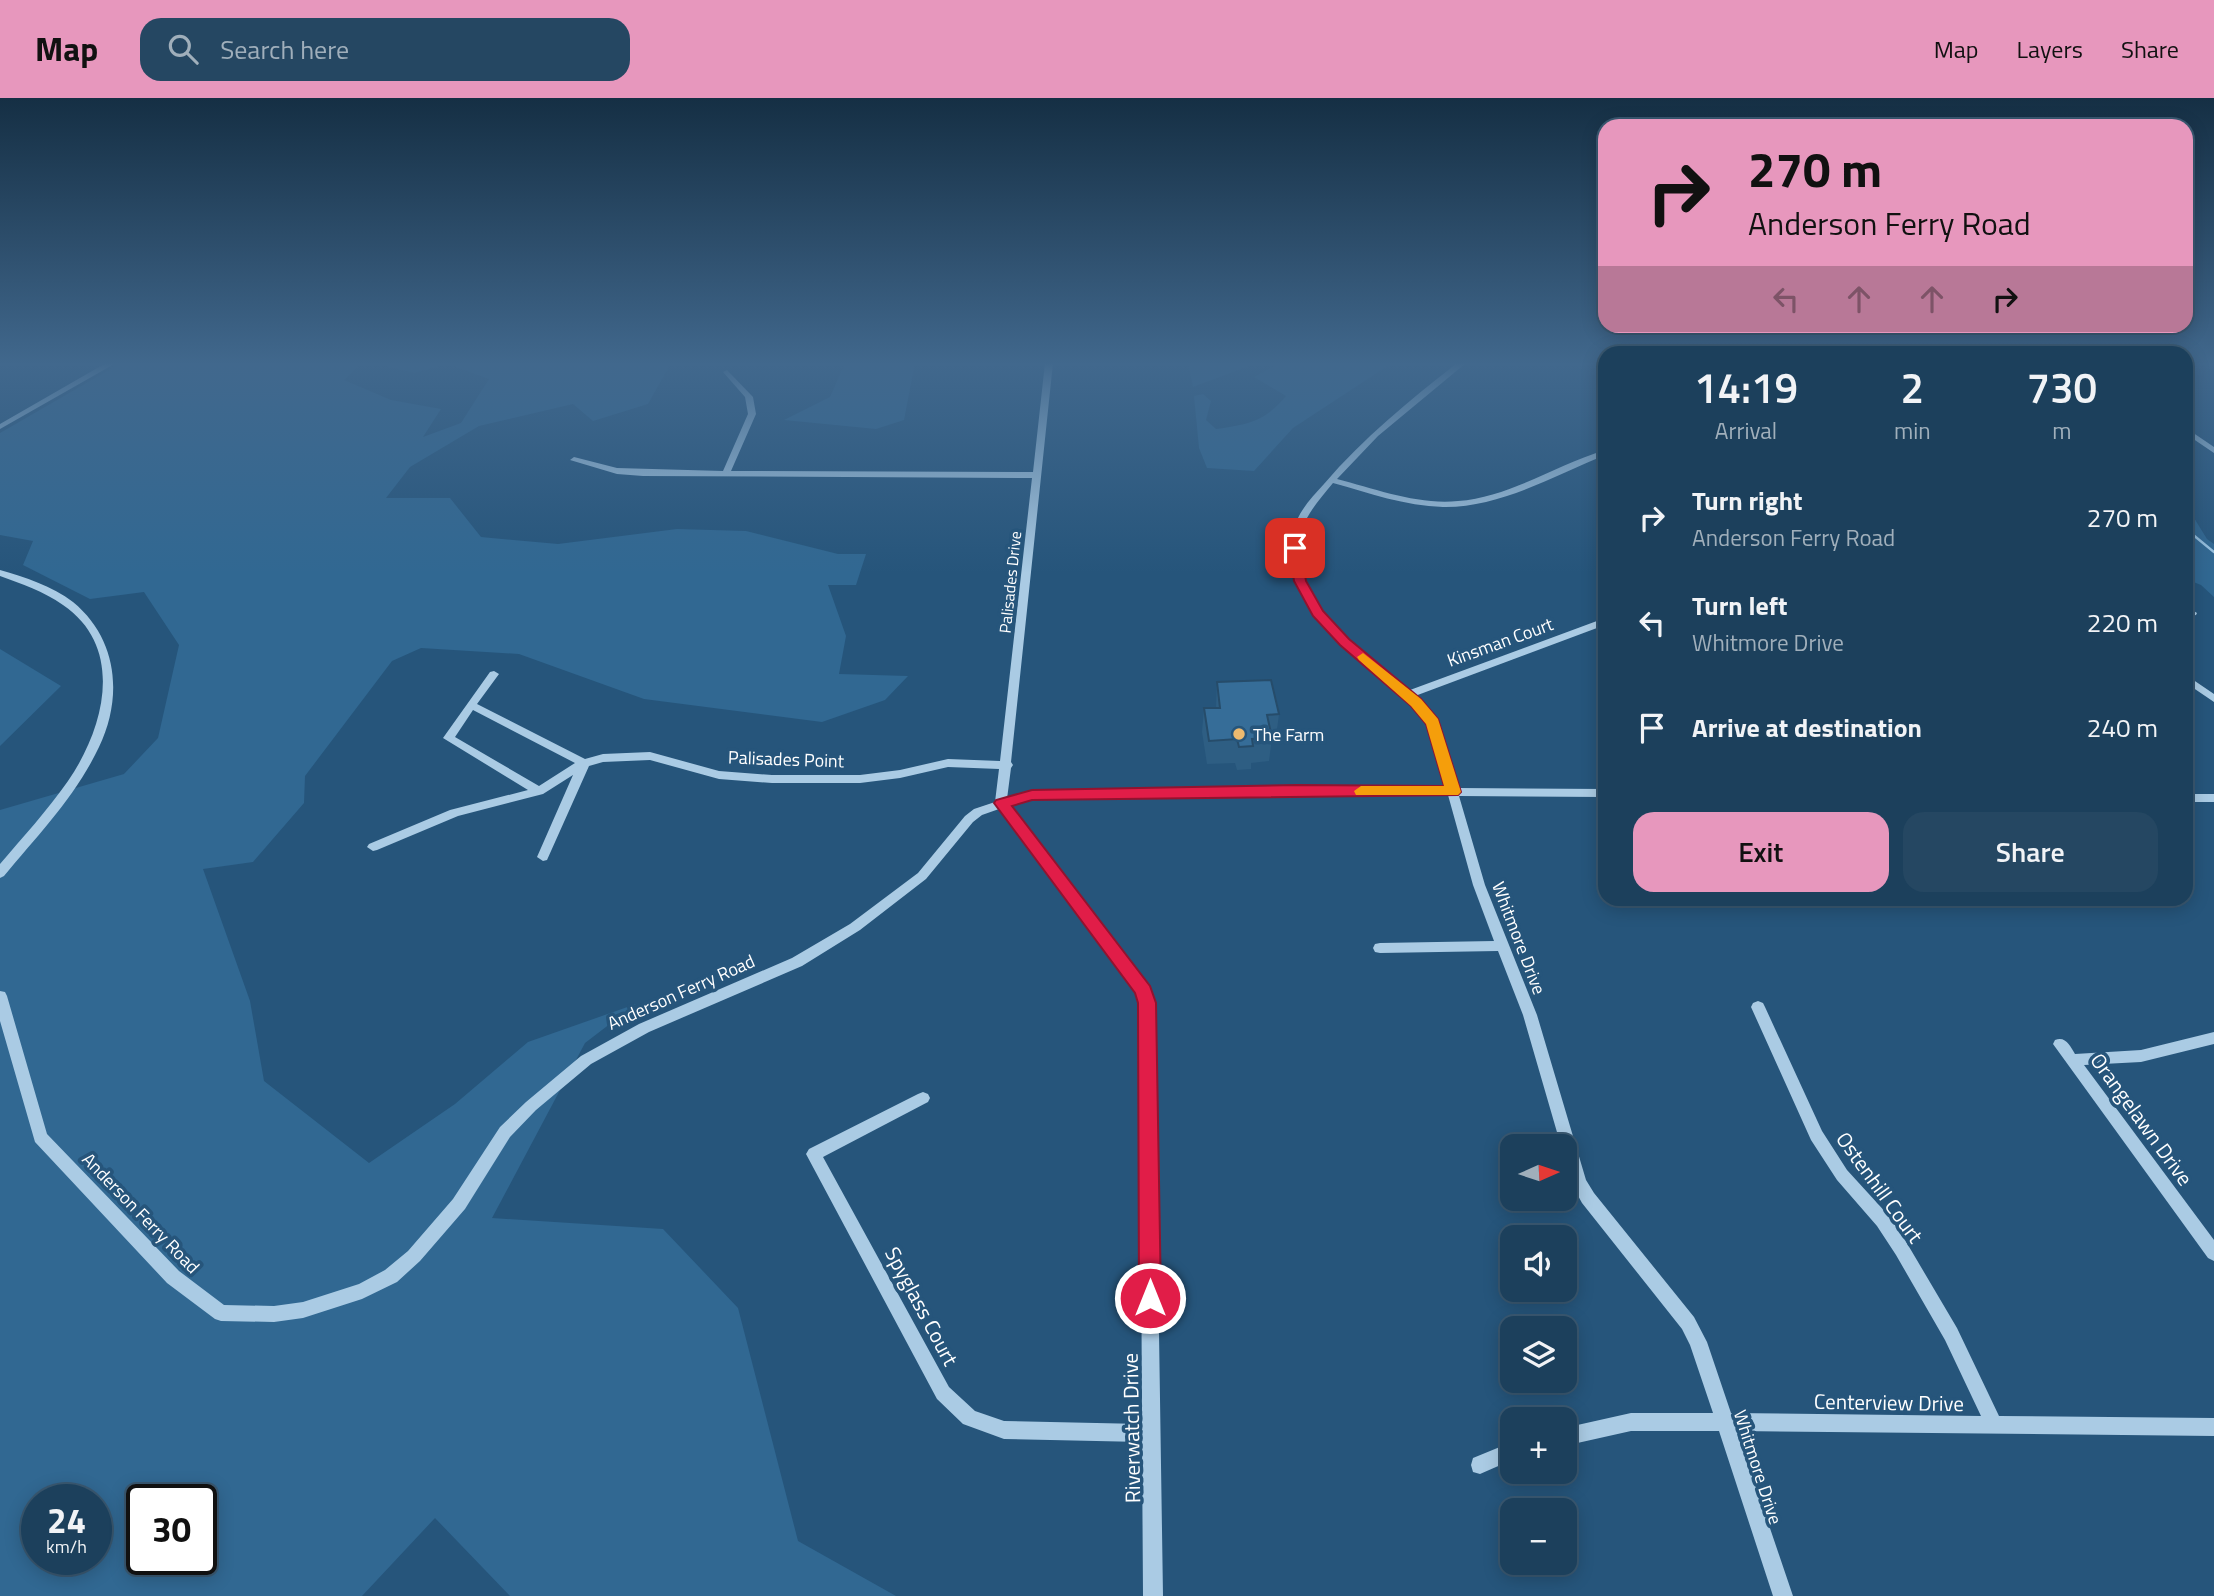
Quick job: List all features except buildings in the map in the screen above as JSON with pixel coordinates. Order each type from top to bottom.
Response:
[{"type":"street","points":[[726,473],[744,433]]},
{"type":"street","name":"Palisades Drive","points":[[1002,803],[1042,433]]},
{"type":"street","name":"Whitmore Drive","points":[[1373,433],[1309,506],[1297,534],[1296,564],[1300,581],[1312,604],[1330,628],[1407,695],[1433,723],[1479,886],[1530,1015],[1579,1182],[1588,1198],[1688,1323],[1698,1342],[1783,1596]]},
{"type":"street","points":[[2193,435],[2214,451]]},
{"type":"street","points":[[1331,480],[1413,501],[1458,504],[1488,498],[1598,457]]},
{"type":"street","points":[[574,460],[629,472],[1037,475]]},
{"type":"street","points":[[0,573],[44,589],[82,614],[98,634],[105,649],[110,683],[103,723],[81,769],[0,873]]},
{"type":"street","name":"Kinsman Court","points":[[1407,695],[1598,624]]},
{"type":"street","points":[[494,674],[449,738],[539,791]]},
{"type":"street","points":[[2193,683],[2214,699]]},
{"type":"street","points":[[471,705],[584,763],[543,857]]},
{"type":"street","name":"Palisades Point","points":[[373,847],[454,813],[539,791],[584,763],[603,758],[650,756],[719,775],[781,779],[860,779],[900,774],[948,763],[1007,765]]},
{"type":"street","name":"Anderson Ferry Road","points":[[0,996],[40,1136],[173,1277],[221,1313],[261,1315],[303,1310],[362,1291],[391,1276],[414,1256],[459,1204],[505,1132],[530,1106],[586,1060],[644,1028],[797,962],[855,928],[922,876],[978,811],[1032,795],[1297,790],[1598,793]]},
{"type":"street","points":[[2193,798],[2214,798]]},
{"type":"street","name":"Riverwatch Drive","points":[[1002,803],[1049,869],[1136,979],[1147,1003],[1153,1596]]},
{"type":"street","points":[[1380,948],[1455,949],[1503,946]]},
{"type":"street","name":"Ostenhill Court","points":[[1758,1007],[1816,1135],[1842,1175],[1883,1221],[1902,1250],[1951,1334],[1995,1426]]},
{"type":"street","points":[[2072,1060],[2141,1056],[2214,1038]]},
{"type":"street","name":"Orangelawn Drive","points":[[2060,1044],[2211,1246]]},
{"type":"street","name":"Spyglass Court","points":[[923,1098],[814,1154],[943,1393],[969,1418],[1004,1430],[1152,1433]]},
{"type":"street","name":"Centerview Drive","points":[[1577,1434],[1631,1422],[2214,1427]]},
{"type":"street","points":[[1480,1465],[1500,1456]]},
{"type":"shaded area","points":[[0,433],[426,433],[423,437],[434,433],[467,433],[410,467],[386,498],[450,498],[481,537],[558,544],[677,529],[746,531],[838,554],[866,554],[856,585],[828,585],[846,636],[839,674],[908,676],[885,700],[822,722],[644,699],[519,654],[421,648],[392,661],[305,776],[304,803],[253,862],[203,869],[250,1001],[264,1081],[369,1163],[455,1104],[528,1042],[636,1004],[585,1043],[492,1218],[663,1229],[738,1308],[798,1541],[896,1596],[510,1596],[435,1518],[362,1596],[0,1596],[0,810],[124,774],[158,738],[179,645],[144,592],[90,599],[23,565],[33,541],[0,535]]},
{"type":"shaded area","points":[[1198,433],[1289,433],[1254,471],[1207,468],[1199,448]]},
{"type":"shaded area","points":[[2193,516],[2207,539],[2214,544],[2214,597],[2193,582]]},
{"type":"shaded area","points":[[0,649],[61,686],[0,746]]},
{"type":"waterway","points":[[2193,535],[2214,552]]},
{"type":"slow traffic","points":[[1361,791],[1453,792],[1438,734],[1426,712],[1363,657]]},
{"type":"place","name":"The Farm","points":[[1239,734]]},
{"type":"route","points":[[1150,1298],[1147,1003],[1136,979],[1049,869],[1002,803],[1032,795],[1297,790],[1453,792],[1438,734],[1426,712],[1345,642],[1318,613],[1300,581],[1295,548]]}]
